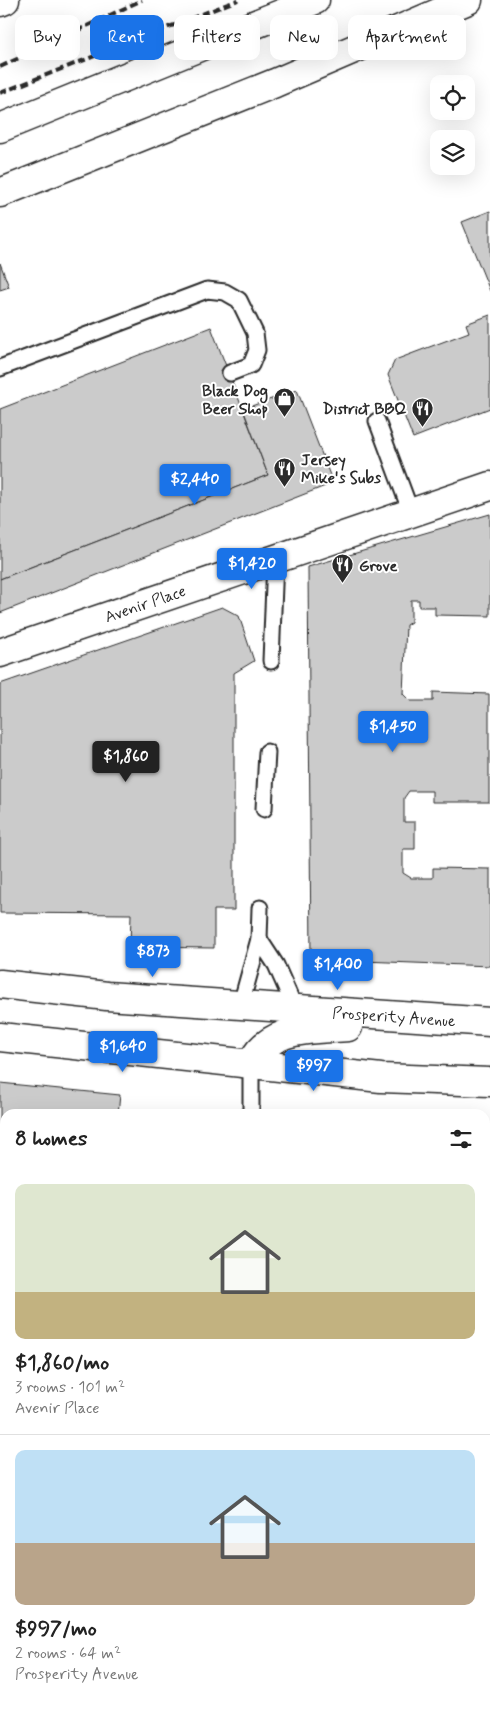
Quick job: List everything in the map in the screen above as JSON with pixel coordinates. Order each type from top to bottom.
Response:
[{"type":"main road","points":[[0,2],[5,0]]},
{"type":"main road","points":[[0,128],[315,0]]},
{"type":"main road","points":[[0,192],[275,83],[468,0]]},
{"type":"main road","name":"Avenir Place","points":[[0,653],[490,486]]},
{"type":"main road","name":"Prosperity Avenue","points":[[0,984],[107,996],[490,1022]]},
{"type":"main road","points":[[251,1064],[257,1051],[268,1040],[293,1032],[430,1019]]},
{"type":"main road","points":[[0,1037],[216,1062],[381,1078],[490,1082]]},
{"type":"lane","points":[[0,368],[207,290],[225,292],[239,300],[255,332],[257,350],[251,364],[230,373]]},
{"type":"lane","points":[[377,421],[412,514]]},
{"type":"lane","points":[[271,661],[275,560]]},
{"type":"lane","points":[[264,809],[267,752]]},
{"type":"lane","points":[[242,1004],[259,939],[260,908]]},
{"type":"lane","points":[[259,939],[276,965],[291,999],[304,1010]]},
{"type":"lane","points":[[251,1064],[251,1109]]},
{"type":"building","points":[[490,211],[490,291],[462,222]]},
{"type":"building","points":[[0,263],[9,287],[0,290]]},
{"type":"building","points":[[490,315],[490,408],[413,438],[388,375],[395,360],[469,332],[466,324]]},
{"type":"building","points":[[211,327],[268,475],[0,579],[0,409]]},
{"type":"building","points":[[297,390],[333,483],[0,613],[0,579],[268,475],[243,409]]},
{"type":"building","points":[[490,514],[490,616],[435,615],[435,607],[419,607],[419,600],[411,600],[411,622],[406,625],[403,694],[410,701],[433,701],[433,692],[489,694],[489,802],[432,802],[432,791],[409,791],[404,798],[404,822],[415,822],[415,849],[403,849],[403,873],[411,878],[433,878],[433,868],[490,869],[490,966],[311,959],[308,567]]},
{"type":"building","points":[[222,607],[239,616],[254,661],[234,673],[234,910],[214,910],[214,948],[130,947],[131,914],[0,913],[0,684]]},
{"type":"building","points":[[0,1083],[120,1095],[119,1109],[0,1109]]},
{"type":"railway","points":[[0,67],[142,0]]},
{"type":"railway","points":[[0,93],[238,0]]},
{"type":"place","name":"Black Dog Beer Shop","points":[[284,418]]},
{"type":"place","name":"District BBQ","points":[[423,427]]},
{"type":"place","name":"Jersey Mike's Subs","points":[[285,487]]},
{"type":"place","name":"Grove","points":[[343,584]]}]
